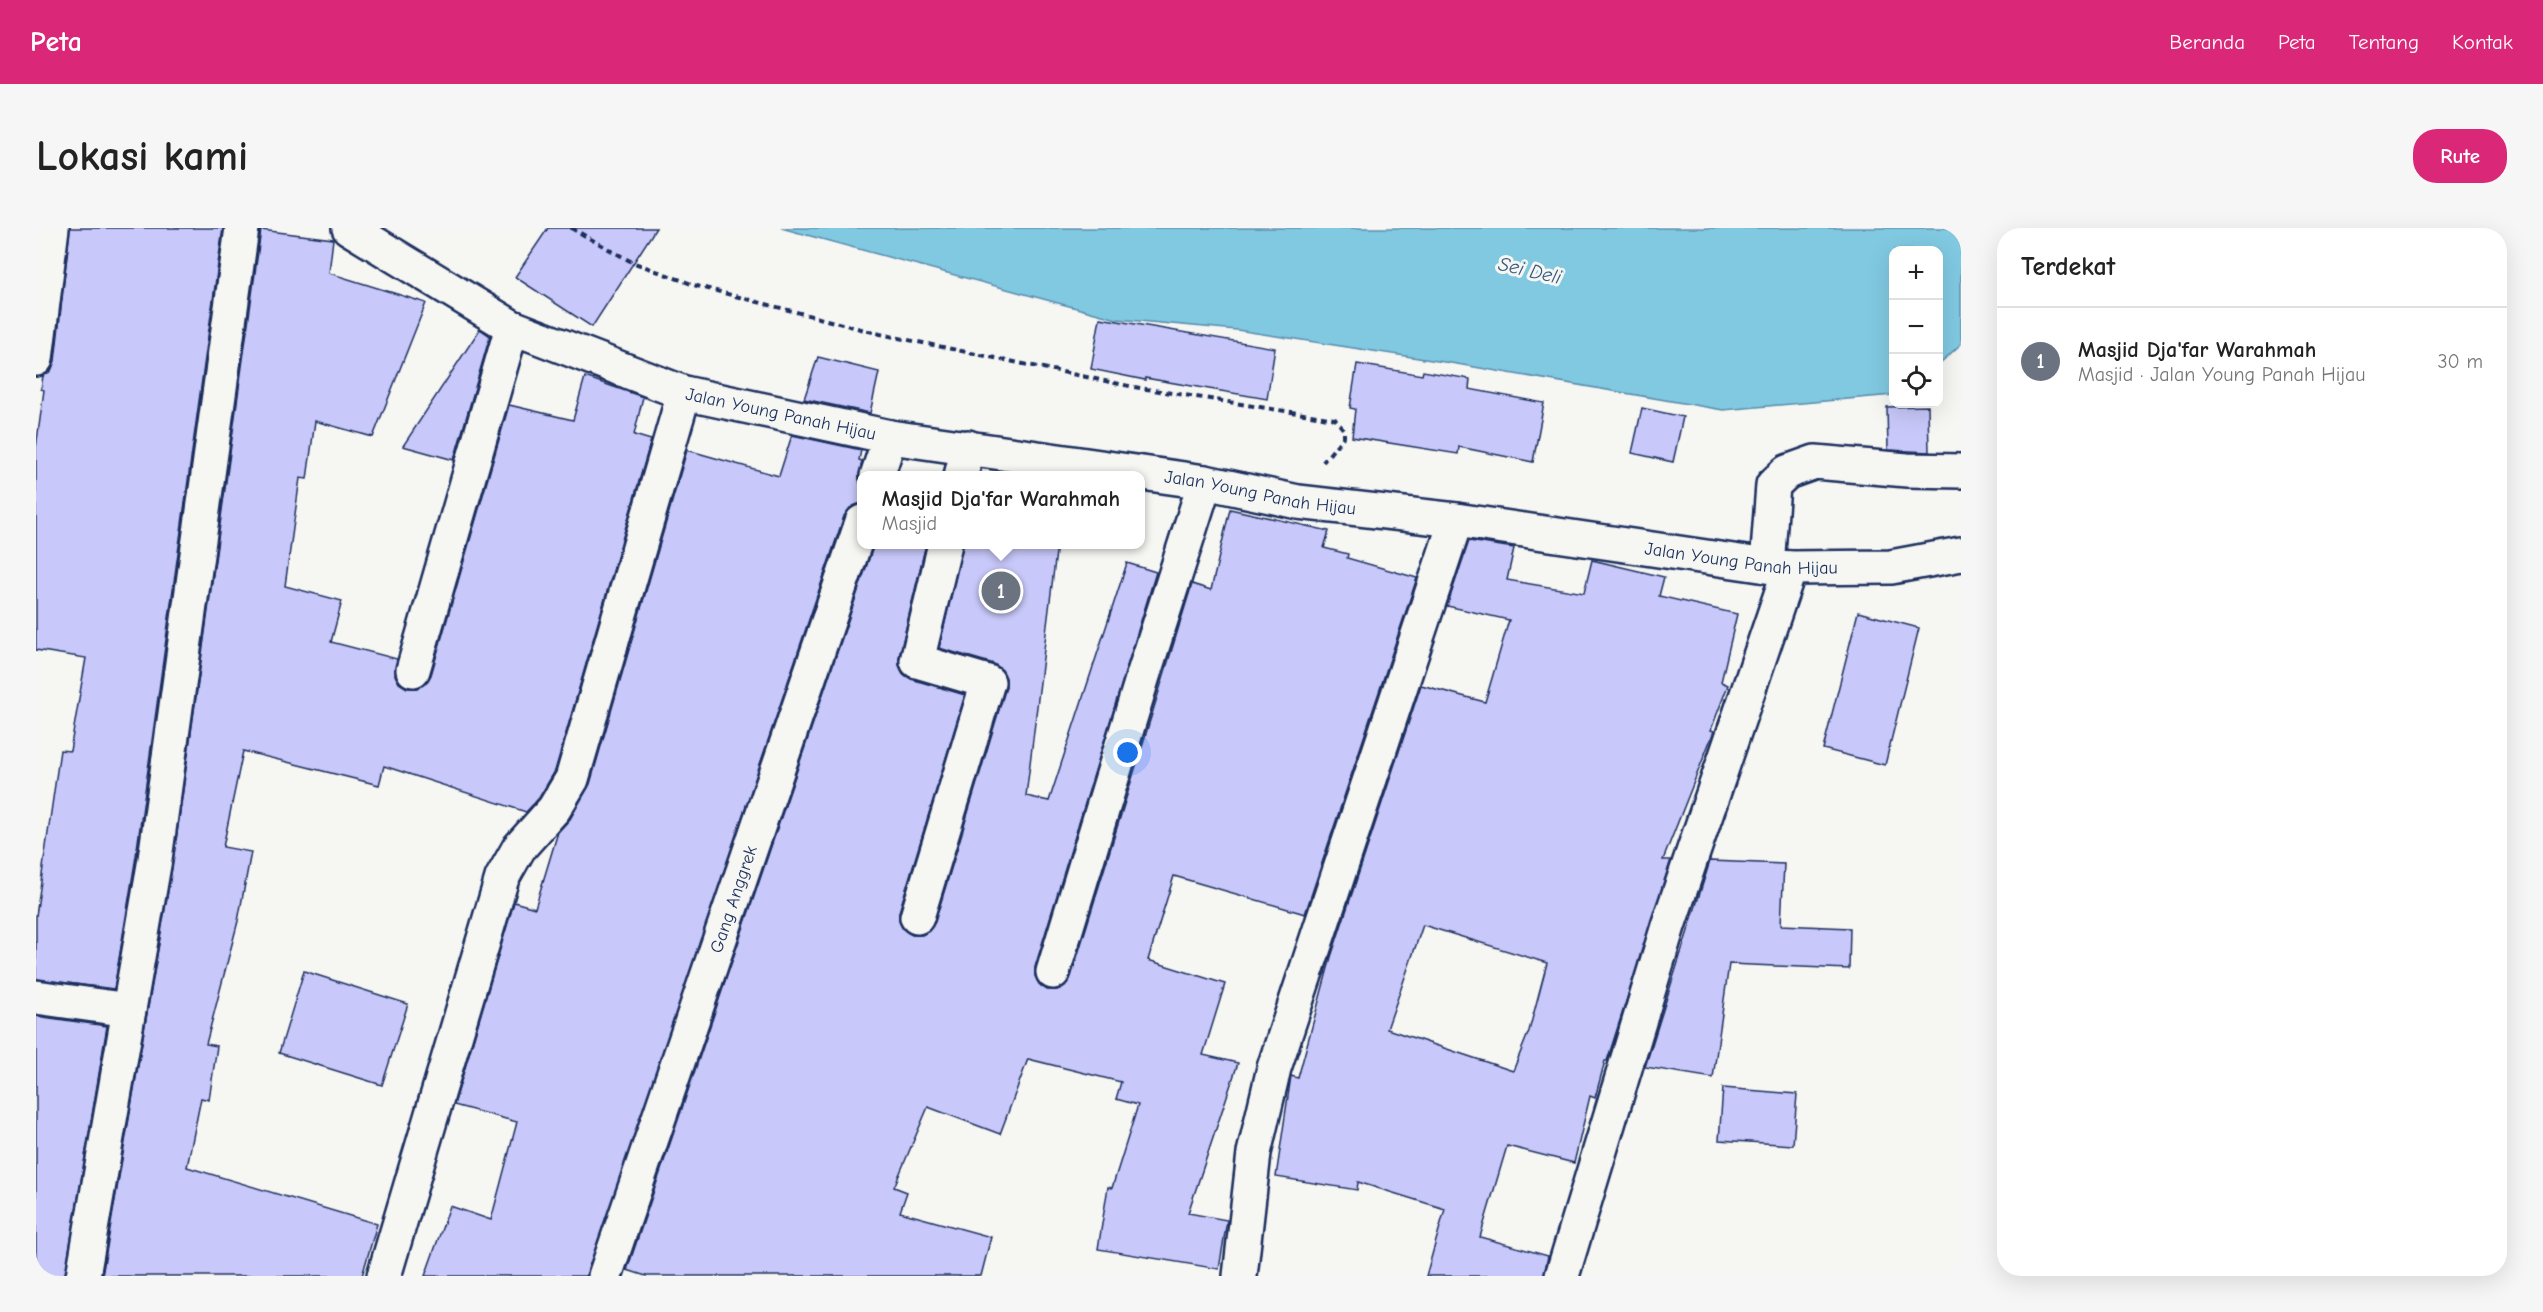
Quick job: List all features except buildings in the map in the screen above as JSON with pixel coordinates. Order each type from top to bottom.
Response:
[{"type":"street","points":[[36,359],[52,228]]},
{"type":"street","points":[[83,1276],[155,859],[242,228]]},
{"type":"street","name":"Jalan Young Panah Hijau","points":[[349,228],[512,327],[684,393],[890,436],[965,461],[1079,471]]},
{"type":"street","points":[[412,670],[512,327]]},
{"type":"street","points":[[384,1276],[502,878],[519,848],[554,808],[572,779],[684,393]]},
{"type":"street","points":[[879,471],[890,436]]},
{"type":"street","points":[[1562,1276],[1779,567],[1773,485],[1787,472],[1815,462],[1907,471],[1961,471]]},
{"type":"street","name":"Jalan Young Panah Hijau","points":[[1145,477],[1205,482],[1298,502],[1456,520],[1779,567],[1891,567],[1961,554]]},
{"type":"street","points":[[1053,972],[1205,482]]},
{"type":"street","points":[[1240,1276],[1254,1153],[1274,1068],[1456,520]]},
{"type":"street","name":"Gang Anggrek","points":[[605,1276],[857,534]]},
{"type":"street","points":[[917,916],[988,682],[917,661],[944,549]]},
{"type":"street","points":[[36,997],[129,1010]]},
{"type":"path","points":[[571,228],[632,262],[697,286],[880,334],[1134,387],[1335,419],[1344,430],[1344,436],[1320,465],[1298,502]]},
{"type":"water","name":"Sei Deli","points":[[781,228],[1961,228],[1961,344],[1943,360],[1943,246],[1889,246],[1889,395],[1723,410],[1457,364],[1237,330],[1117,319]]},
{"type":"place","name":"Masjid Dja'far Warahmah","points":[[1001,591]]}]
